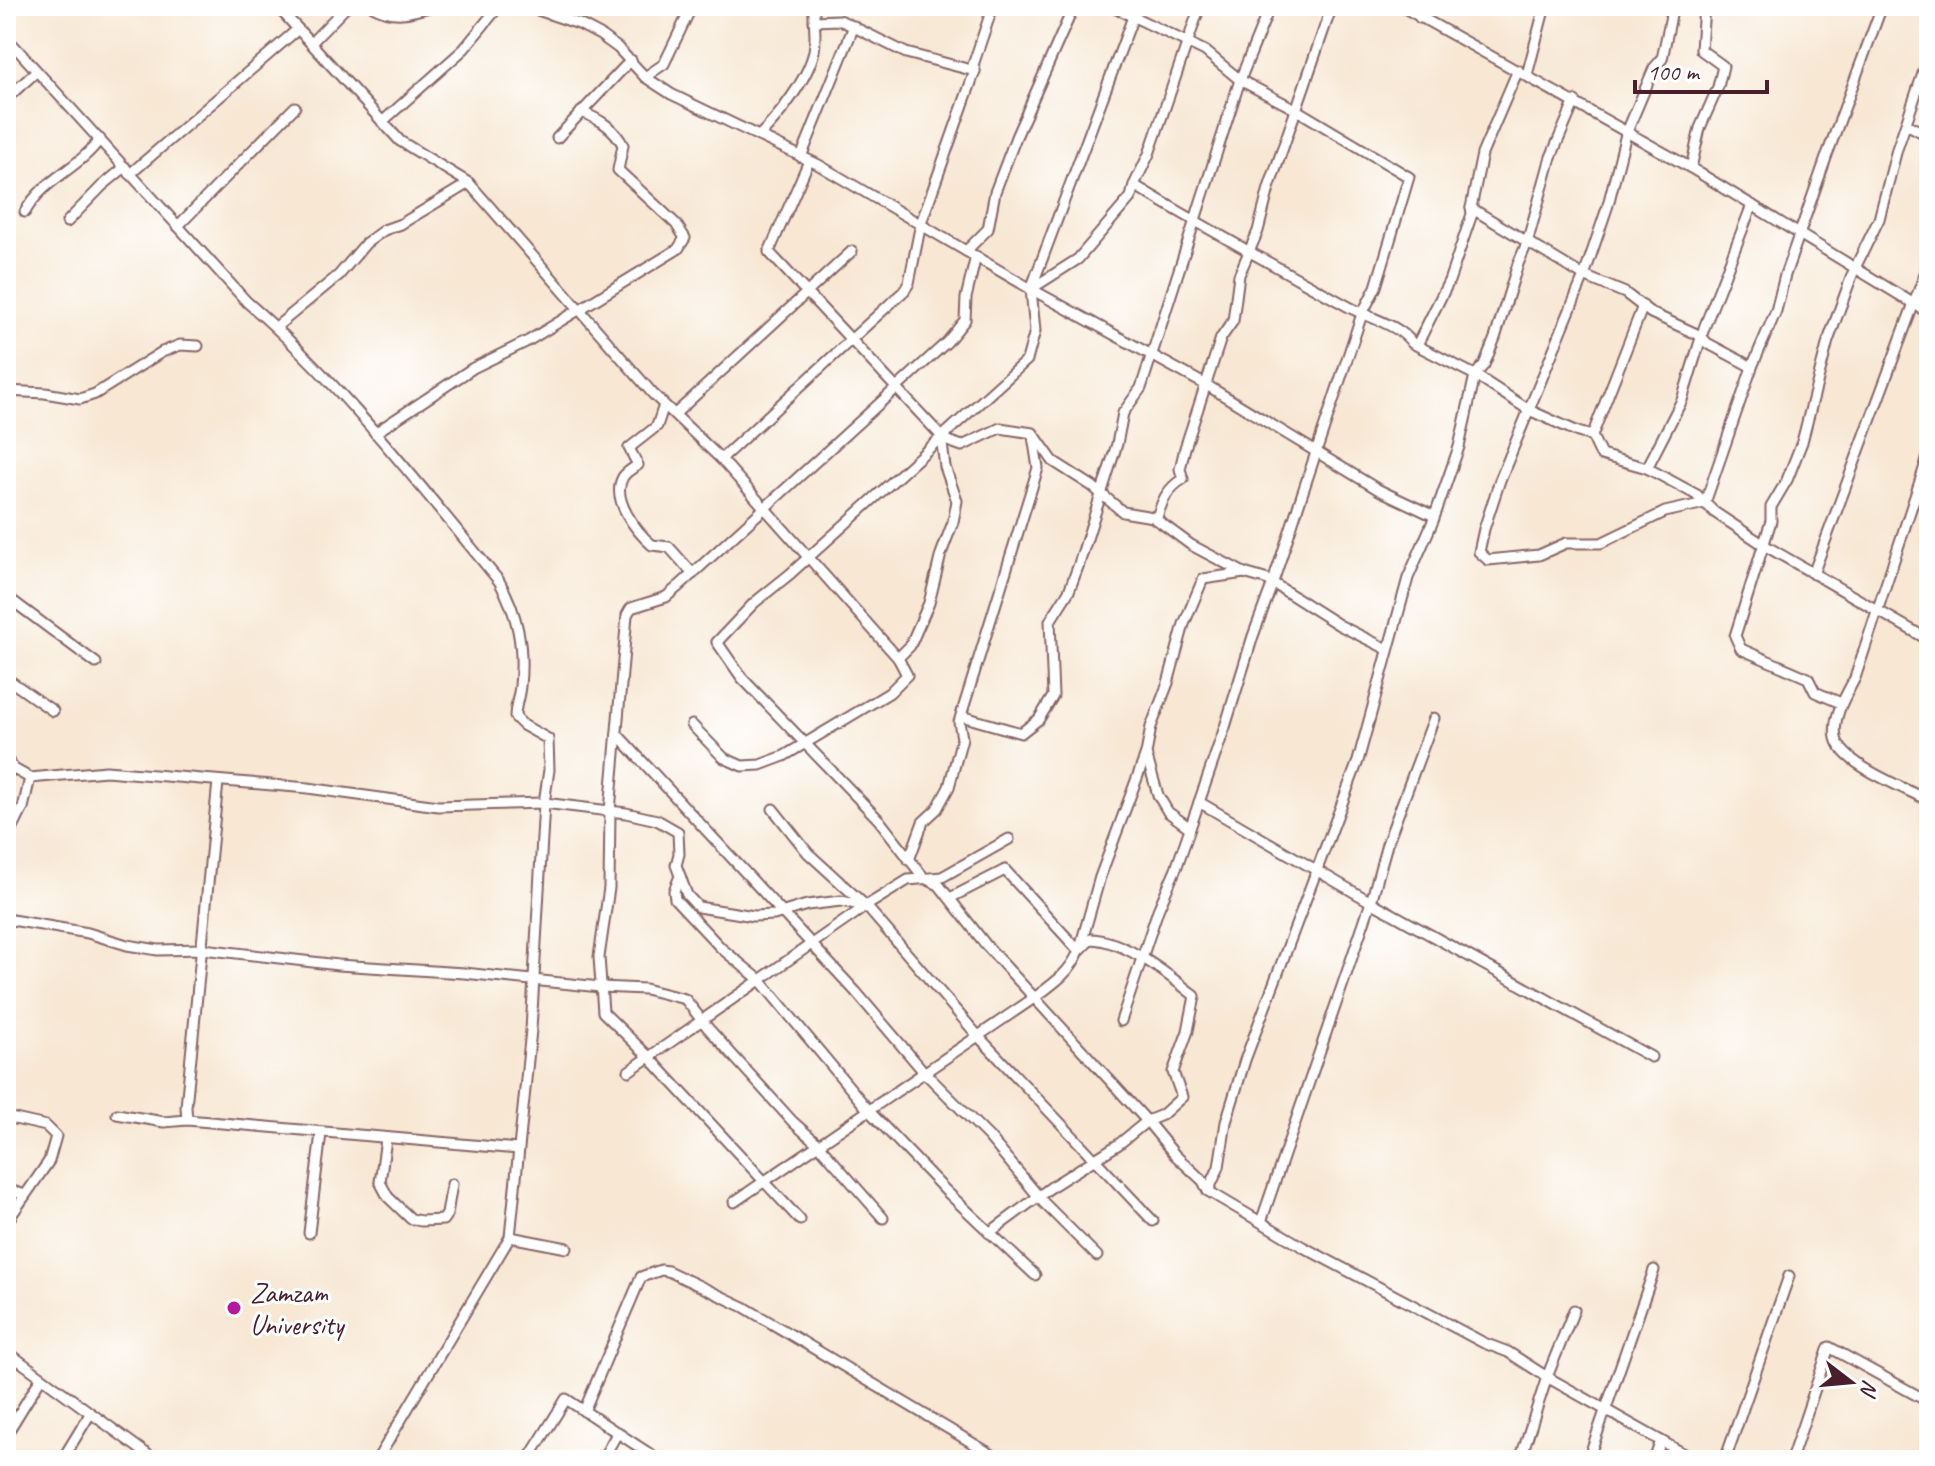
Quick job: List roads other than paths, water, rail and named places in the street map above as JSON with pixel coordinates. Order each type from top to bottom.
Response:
[{"type":"street","points":[[277,6],[410,149],[438,162],[469,183],[664,405],[721,459],[809,556],[898,658],[907,675],[889,693],[784,756],[760,765],[742,766],[724,758],[692,725]]},
{"type":"street","points":[[311,43],[347,6]]},
{"type":"street","points":[[373,6],[384,12],[400,14],[432,6]]},
{"type":"street","points":[[382,122],[464,49],[499,6]]},
{"type":"street","points":[[526,6],[579,24],[609,42],[631,60],[645,77],[671,94],[805,159],[887,207],[921,223],[1031,289],[1208,386],[1379,490],[1434,516]]},
{"type":"street","points":[[645,77],[664,64],[692,6]]},
{"type":"street","points":[[759,136],[780,116],[811,60],[815,49],[814,6]]},
{"type":"street","points":[[721,459],[851,341],[909,283],[921,223],[975,71],[973,65],[993,6]]},
{"type":"street","points":[[1111,6],[1205,51],[1240,80],[1409,177],[1376,287],[1362,314],[1238,689],[1121,1021]]},
{"type":"street","points":[[1137,6],[1031,289],[1035,331],[1027,360],[754,603],[717,642],[742,678],[879,820],[924,878],[939,885],[986,945],[1175,1155],[1203,1181],[1208,1191],[1484,1343],[1498,1347],[1695,1460]]},
{"type":"street","points":[[1031,289],[1078,259],[1131,197],[1200,6]]},
{"type":"street","points":[[961,716],[1021,733],[1039,719],[1053,696],[1050,621],[1069,591],[1117,444],[1123,413],[1141,388],[1240,80],[1270,6]]},
{"type":"street","points":[[1156,520],[1165,494],[1183,479],[1180,469],[1185,448],[1208,386],[1221,338],[1233,321],[1239,275],[1258,231],[1269,188],[1332,6]]},
{"type":"street","points":[[1401,6],[1691,168],[1929,313]]},
{"type":"street","points":[[1420,18],[1430,6]]},
{"type":"street","points":[[1417,345],[1449,281],[1472,214],[1482,154],[1522,72],[1545,6]]},
{"type":"street","points":[[1673,6],[1662,59],[1654,68],[1626,134],[1608,205],[1584,276],[1500,480],[1479,552],[1488,560],[1539,555],[1566,543],[1601,543],[1665,512],[1705,503]]},
{"type":"street","points":[[1691,168],[1700,128],[1718,87],[1723,66],[1701,50],[1704,6]]},
{"type":"street","points":[[1705,503],[1752,367],[1776,311],[1882,6]]},
{"type":"street","points":[[966,251],[988,229],[995,192],[1073,7]]},
{"type":"street","points":[[814,21],[840,20],[906,53],[975,71]]},
{"type":"street","points":[[854,26],[769,252],[895,390],[954,445],[962,446],[1000,428],[1033,433],[1053,461],[1101,493],[1123,512],[1156,520],[1191,545],[1244,573],[1260,577],[1339,625],[1387,649]]},
{"type":"street","points":[[67,222],[102,186],[128,170],[298,29]]},
{"type":"street","points":[[6,37],[247,302],[276,327],[375,433],[499,581],[516,614],[521,668],[515,717],[548,739],[549,770],[510,1237],[377,1460]]},
{"type":"street","points":[[1841,703],[1815,692],[1808,678],[1741,649],[1736,644],[1736,627],[1771,521],[1771,507],[1787,480],[1802,442],[1828,341],[1854,270],[1879,219],[1929,56]]},
{"type":"street","points":[[557,138],[631,60]]},
{"type":"street","points":[[6,99],[36,72]]},
{"type":"street","points":[[1208,1191],[1219,1167],[1226,1122],[1245,1060],[1358,761],[1408,578],[1459,447],[1475,375],[1490,352],[1527,243],[1551,157],[1575,101]]},
{"type":"street","points":[[178,226],[295,107]]},
{"type":"street","points":[[375,433],[473,368],[528,341],[678,249],[685,238],[676,224],[618,170],[623,145],[616,132],[595,117],[581,112]]},
{"type":"street","points":[[1906,124],[1929,136]]},
{"type":"street","points":[[25,212],[48,182],[93,149],[100,139]]},
{"type":"street","points":[[276,327],[339,275],[366,243],[469,183]]},
{"type":"street","points":[[1134,185],[1362,314],[1406,333],[1412,343],[1475,375],[1529,410],[1592,436]]},
{"type":"street","points":[[1647,468],[1682,400],[1701,336],[1752,205]]},
{"type":"street","points":[[1471,208],[1584,276],[1625,293],[1651,313],[1701,336],[1707,343],[1752,367]]},
{"type":"street","points":[[675,414],[852,251]]},
{"type":"street","points":[[800,1220],[649,1057],[603,1012],[599,957],[609,888],[610,811],[627,615],[631,608],[666,597],[693,574],[963,325],[976,256]]},
{"type":"street","points":[[1813,574],[1929,263]]},
{"type":"street","points":[[1643,306],[1592,436],[1601,455],[1647,468],[1697,495],[1764,545],[1929,640]]},
{"type":"street","points":[[6,391],[80,399],[95,394],[162,352],[180,345],[198,346]]},
{"type":"street","points":[[664,405],[657,426],[629,448],[638,465],[622,477],[620,487],[625,515],[629,520],[652,545],[669,547],[693,574]]},
{"type":"street","points":[[909,860],[923,822],[937,809],[949,787],[962,738],[959,722],[1038,468],[1033,433]]},
{"type":"street","points":[[898,658],[910,646],[929,603],[941,554],[953,522],[957,501],[945,467],[941,436]]},
{"type":"street","points":[[1929,454],[1855,678],[1841,703],[1836,729],[1836,740],[1842,749],[1863,767],[1929,801]]},
{"type":"street","points":[[734,1202],[1034,998],[1062,977],[1073,964],[1100,877],[1146,754],[1151,727],[1168,683],[1184,624],[1203,579],[1244,573]]},
{"type":"street","points":[[6,596],[96,663]]},
{"type":"street","points":[[6,678],[53,711]]},
{"type":"street","points":[[1261,1222],[1371,902],[1387,844],[1434,718]]},
{"type":"street","points":[[617,734],[856,992],[924,1072],[989,1137],[1039,1197],[1097,1256]]},
{"type":"street","points":[[1146,754],[1158,795],[1168,812],[1190,828]]},
{"type":"street","points":[[6,758],[14,769],[30,778],[106,771],[308,788],[438,806],[544,803],[610,811],[657,820],[674,827],[678,832],[676,865],[680,876],[692,902],[706,910],[754,916],[841,901],[866,906]]},
{"type":"street","points":[[6,825],[14,826],[23,808],[30,778]]},
{"type":"street","points":[[187,1120],[218,782]]},
{"type":"street","points":[[1199,802],[1371,902],[1651,1057]]},
{"type":"street","points":[[773,809],[808,853],[866,906],[978,1036],[1153,1221]]},
{"type":"street","points":[[629,1071],[908,880],[942,877],[1009,839]]},
{"type":"street","points":[[950,898],[1005,870],[1079,951]]},
{"type":"street","points":[[680,876],[674,891],[675,899],[721,948],[760,980],[870,1112],[989,1233],[1035,1275]]},
{"type":"street","points":[[6,919],[88,933],[127,945],[158,950],[203,949],[338,965],[657,990],[685,999],[883,1218]]},
{"type":"street","points":[[989,1233],[1094,1158],[1119,1144],[1147,1121],[1162,1115],[1182,1097],[1173,1072],[1188,1031],[1195,996],[1142,957],[1099,940],[1091,939],[1079,951]]},
{"type":"street","points":[[117,1114],[164,1122],[187,1120],[518,1149]]},
{"type":"street","points":[[6,1117],[46,1126],[56,1136],[49,1161],[6,1223]]},
{"type":"street","points":[[309,1233],[321,1133]]},
{"type":"street","points":[[386,1139],[380,1182],[388,1197],[411,1219],[443,1220],[447,1214],[452,1184]]},
{"type":"street","points":[[6,1189],[25,1195]]},
{"type":"street","points":[[510,1237],[567,1248]]},
{"type":"street","points":[[584,1411],[641,1277],[661,1270],[744,1307],[1001,1460]]},
{"type":"street","points":[[1588,1460],[1654,1270]]},
{"type":"street","points":[[1725,1460],[1789,1276]]},
{"type":"street","points":[[1520,1460],[1547,1377],[1574,1310]]},
{"type":"street","points":[[1791,1460],[1829,1347],[1929,1402]]},
{"type":"street","points":[[6,1351],[144,1457],[155,1460]]},
{"type":"street","points":[[6,1435],[41,1378]]},
{"type":"street","points":[[528,1460],[566,1399],[618,1432],[641,1456],[659,1460]]},
{"type":"street","points":[[62,1460],[90,1414]]},
{"type":"street","points":[[602,1460],[618,1432]]},
{"type":"street","points":[[1654,1460],[1661,1441]]},
{"type":"street","points":[[1927,1460],[1929,1454]]},
{"type":"place","name":"Zamzam University","points":[[234,1308]]}]
